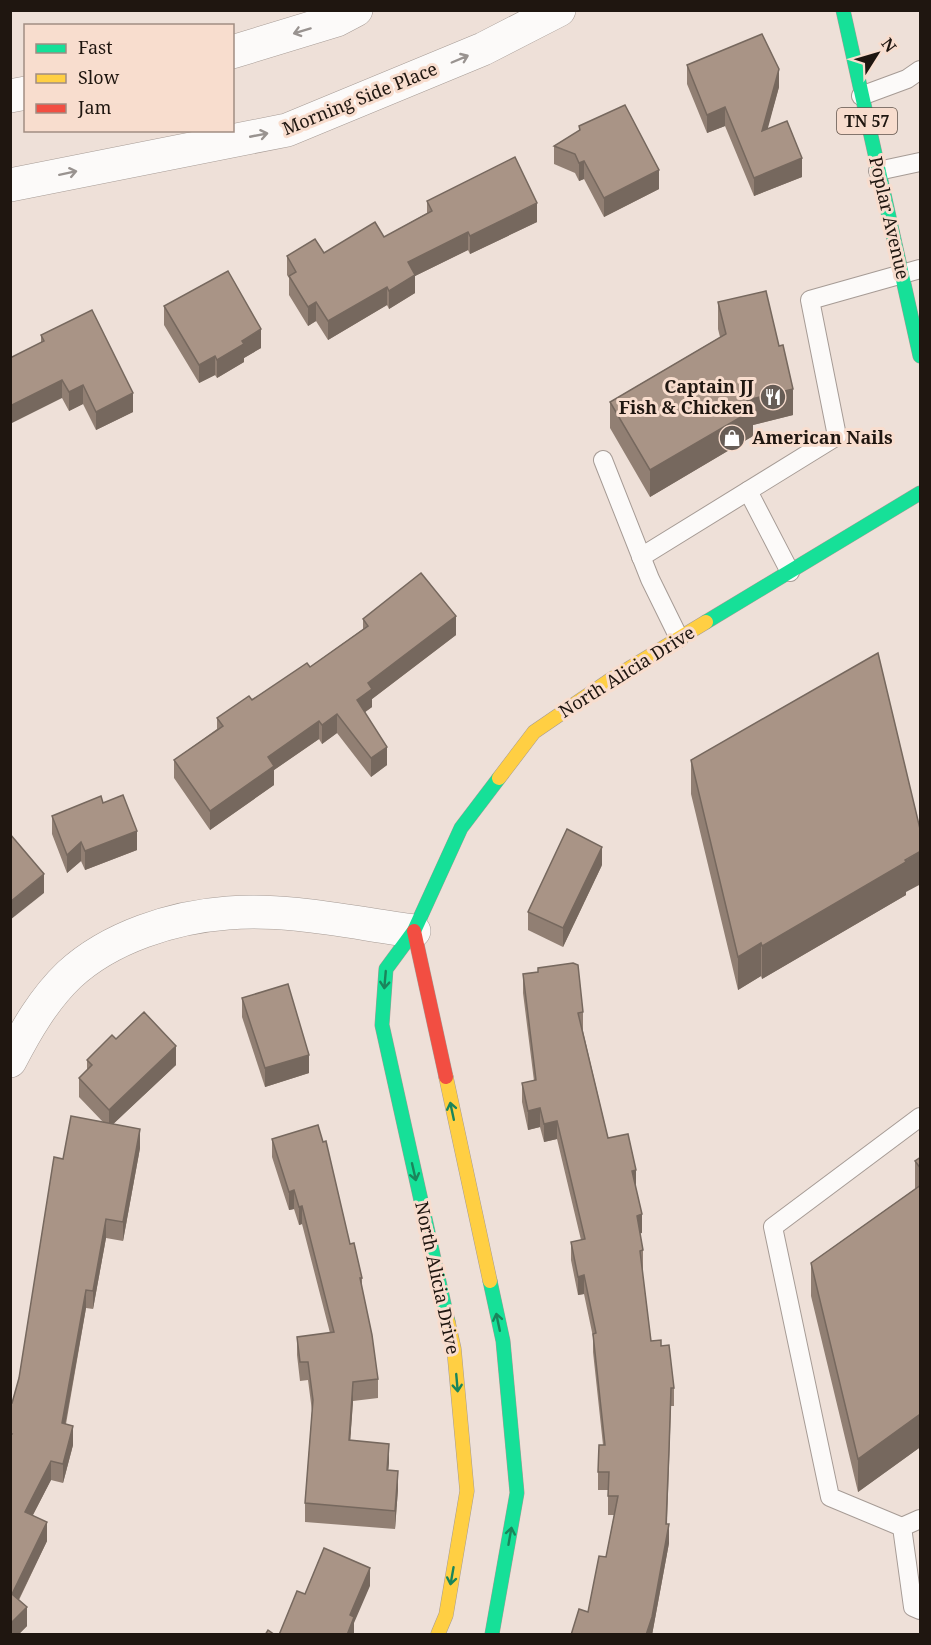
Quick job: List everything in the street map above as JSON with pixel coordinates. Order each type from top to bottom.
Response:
[{"type":"main road","name":"Poplar Avenue","points":[[843,10],[921,356]]},
{"type":"main road","name":"North Alicia Drive","points":[[438,1635],[448,1604],[467,1491],[454,1349],[382,1026],[386,969],[414,931],[461,828],[534,732],[610,680],[921,493]]},
{"type":"main road","points":[[414,931],[503,1341],[517,1493],[492,1635]]},
{"type":"street","points":[[234,51],[338,20],[356,10]]},
{"type":"street","name":"Morning Side Place","points":[[10,185],[287,130],[483,49],[559,10]]},
{"type":"street","points":[[10,1061],[42,1006],[70,974],[102,951],[138,934],[179,920],[229,913],[284,914],[414,931]]},
{"type":"lane","points":[[861,96],[907,80],[921,70]]},
{"type":"lane","points":[[878,171],[921,162]]},
{"type":"lane","points":[[641,557],[837,436],[810,300],[921,269]]},
{"type":"lane","points":[[603,460],[641,557],[679,638]]},
{"type":"lane","points":[[748,491],[790,572]]},
{"type":"lane","points":[[921,1117],[773,1227],[830,1497],[902,1527],[921,1519]]},
{"type":"lane","points":[[902,1527],[913,1606],[921,1610]]},
{"type":"building","points":[[762,34],[779,69],[762,131],[787,121],[802,158],[754,178],[725,107],[707,115],[687,65]]},
{"type":"building","points":[[625,105],[659,170],[604,198],[584,161],[579,163],[575,154],[554,146],[580,130],[579,126]]},
{"type":"building","points":[[515,157],[537,203],[470,236],[468,232],[408,262],[415,275],[389,291],[387,287],[328,321],[316,302],[308,307],[289,276],[296,272],[287,256],[315,239],[324,253],[375,222],[384,237],[432,211],[427,201]]},
{"type":"building","points":[[228,271],[261,329],[242,341],[244,344],[217,360],[215,356],[199,365],[164,306]]},
{"type":"building","points":[[766,291],[779,346],[783,345],[793,389],[747,400],[753,410],[650,470],[610,402],[726,334],[718,302]]},
{"type":"building","points":[[92,310],[133,393],[96,412],[83,385],[69,392],[62,380],[10,406],[10,358],[44,341],[41,335]]},
{"type":"building","points":[[421,573],[456,616],[368,683],[372,689],[357,700],[387,747],[371,758],[337,714],[322,725],[319,721],[268,757],[274,766],[210,811],[174,760],[223,726],[217,718],[249,696],[252,700],[307,663],[310,667],[368,626],[363,619]]},
{"type":"building","points":[[878,653],[921,833],[921,851],[762,946],[761,943],[738,957],[691,760]]},
{"type":"building","points":[[123,795],[137,831],[85,851],[81,842],[67,855],[52,816],[101,796],[103,803]]},
{"type":"building","points":[[567,829],[602,847],[563,928],[528,912]]},
{"type":"building","points":[[10,834],[44,874],[10,902]]},
{"type":"building","points":[[573,963],[578,965],[583,1012],[578,1013],[608,1138],[628,1134],[636,1170],[632,1171],[642,1214],[637,1216],[643,1250],[640,1251],[651,1341],[661,1340],[661,1346],[669,1345],[674,1388],[671,1388],[666,1524],[669,1524],[652,1617],[646,1635],[571,1635],[579,1609],[588,1612],[599,1556],[606,1557],[618,1496],[608,1496],[609,1472],[598,1472],[599,1445],[605,1445],[593,1334],[596,1333],[584,1275],[578,1277],[571,1242],[585,1239],[557,1121],[544,1124],[540,1108],[528,1111],[522,1083],[536,1080],[523,974],[538,972],[538,968]]},
{"type":"building","points":[[288,984],[309,1055],[265,1068],[242,998]]},
{"type":"building","points":[[144,1012],[176,1046],[109,1110],[79,1078],[92,1065],[87,1060],[112,1035],[116,1039]]},
{"type":"building","points":[[71,1116],[140,1129],[123,1222],[106,1219],[93,1291],[86,1290],[62,1423],[73,1426],[63,1464],[51,1461],[25,1512],[47,1522],[12,1594],[27,1607],[10,1624],[10,1436],[12,1434],[10,1433],[10,1405],[19,1378],[54,1157],[63,1159]]},
{"type":"building","points":[[318,1125],[323,1142],[326,1141],[350,1244],[354,1243],[378,1379],[353,1382],[349,1440],[389,1444],[387,1470],[398,1471],[395,1511],[305,1503],[313,1400],[308,1362],[300,1362],[297,1337],[334,1332],[302,1206],[299,1207],[294,1190],[289,1192],[272,1139]]},
{"type":"building","points":[[921,1157],[921,1169],[915,1161]]},
{"type":"building","points":[[921,1185],[921,1417],[919,1415],[858,1459],[811,1263]]},
{"type":"building","points":[[324,1548],[370,1568],[350,1615],[354,1617],[347,1635],[279,1635],[297,1591],[305,1594]]},
{"type":"building","points":[[268,1630],[275,1635],[265,1635]]},
{"type":"traffic: fast","points":[[843,10],[920,356]]},
{"type":"traffic: fast","points":[[706,622],[920,493]]},
{"type":"traffic: fast","points":[[448,1322],[382,1025],[386,969],[414,931],[461,828],[499,778]]},
{"type":"traffic: fast","points":[[490,1281],[503,1341],[517,1493],[492,1634]]},
{"type":"traffic: slow","points":[[499,778],[534,732],[610,680],[706,622]]},
{"type":"traffic: slow","points":[[446,1077],[490,1281]]},
{"type":"traffic: slow","points":[[438,1634],[446,1615],[467,1491],[454,1349],[448,1322]]},
{"type":"traffic: jam","points":[[414,931],[446,1077]]},
{"type":"place","name":"Captain JJ Fish & Chicken","points":[[773,397]]},
{"type":"place","name":"American Nails","points":[[732,438]]}]
